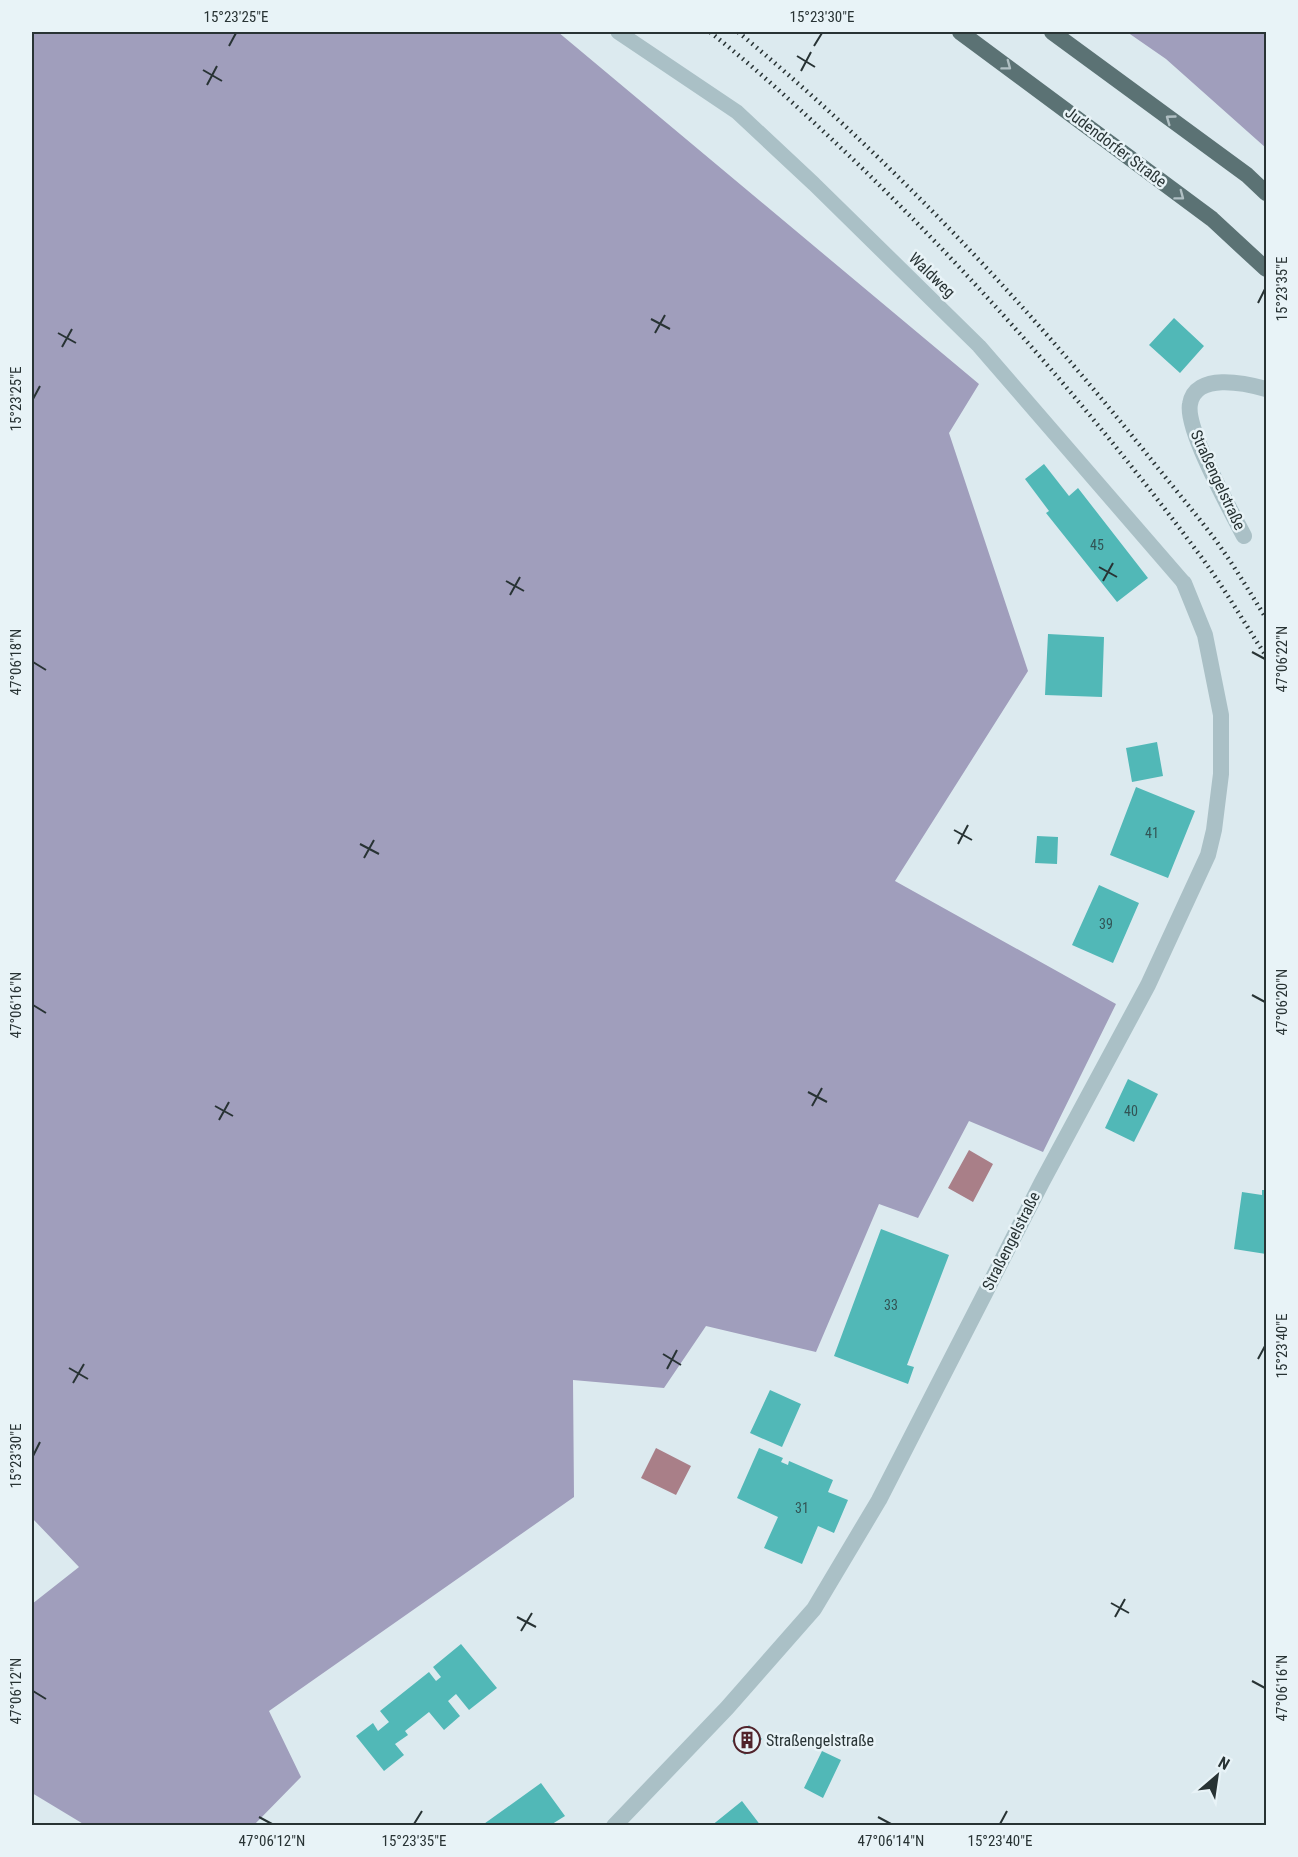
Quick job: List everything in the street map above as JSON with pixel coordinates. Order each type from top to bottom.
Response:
[{"type":"main road","name":"Judendorfer Straße","points":[[960,32],[1212,219],[1266,269]]},
{"type":"main road","points":[[1052,32],[1247,175],[1266,193]]},
{"type":"street","name":"Straßengelstraße","points":[[1244,536],[1192,427],[1190,402],[1198,390],[1215,382],[1245,382],[1266,388]]},
{"type":"street","name":"Straßengelstraße","points":[[614,1826],[727,1708],[814,1610],[879,1500],[1042,1182],[1148,985],[1208,855],[1214,830],[1221,774],[1221,715],[1205,635],[1184,583]]},
{"type":"lane","name":"Waldweg","points":[[618,32],[737,112],[814,184],[979,346],[1184,583]]},
{"type":"shaded area","points":[[32,32],[558,32],[979,384],[949,433],[1028,671],[895,881],[1116,1004],[1043,1152],[969,1121],[918,1218],[879,1204],[816,1352],[706,1326],[664,1388],[573,1380],[574,1497],[269,1711],[301,1777],[254,1825],[85,1825],[32,1793],[32,1604],[79,1567],[32,1518]]},
{"type":"shaded area","points":[[1127,32],[1266,32],[1266,148],[1166,59]]},
{"type":"shaded area","points":[[969,1150],[993,1164],[973,1202],[948,1188]]},
{"type":"shaded area","points":[[656,1448],[691,1466],[676,1495],[641,1478]]},
{"type":"building","points":[[1174,318],[1204,346],[1180,373],[1149,345]]},
{"type":"building","points":[[1044,464],[1069,496],[1078,488],[1148,578],[1117,602],[1046,513],[1049,511],[1025,479]]},
{"type":"building","points":[[1048,634],[1104,637],[1102,697],[1045,695]]},
{"type":"building","points":[[1157,742],[1163,776],[1132,782],[1126,748]]},
{"type":"building","points":[[1136,787],[1195,811],[1168,878],[1110,855]]},
{"type":"building","points":[[1037,836],[1058,837],[1057,864],[1035,863]]},
{"type":"building","points":[[1099,885],[1139,903],[1113,963],[1072,945]]},
{"type":"building","points":[[1128,1079],[1158,1094],[1134,1142],[1105,1128]]},
{"type":"building","points":[[1262,1190],[1266,1190],[1266,1254],[1234,1249],[1242,1192],[1262,1195]]},
{"type":"building","points":[[881,1229],[949,1255],[907,1365],[914,1367],[908,1384],[834,1356]]},
{"type":"building","points":[[770,1390],[801,1404],[782,1447],[750,1433]]},
{"type":"building","points":[[759,1448],[783,1458],[781,1462],[788,1465],[789,1461],[833,1480],[828,1492],[848,1500],[834,1533],[818,1526],[802,1564],[764,1548],[778,1517],[737,1498]]},
{"type":"building","points":[[461,1644],[497,1688],[469,1710],[456,1694],[448,1701],[460,1716],[444,1730],[429,1712],[405,1731],[408,1735],[395,1744],[404,1755],[384,1771],[356,1736],[373,1723],[378,1731],[389,1722],[380,1711],[429,1672],[436,1681],[441,1677],[433,1667]]},
{"type":"building","name":"Straßengelstraße","points":[[749,1725],[762,1739],[745,1755],[732,1741]]},
{"type":"building","points":[[822,1751],[841,1760],[823,1798],[804,1788]]},
{"type":"building","points":[[541,1783],[565,1816],[549,1826],[481,1826]]},
{"type":"building","points":[[742,1801],[761,1826],[711,1826]]},
{"type":"railway","points":[[710,32],[788,98],[862,168],[994,305],[1078,401],[1158,500],[1215,576],[1266,656]]},
{"type":"railway","points":[[738,32],[848,129],[901,180],[1052,340],[1214,538],[1266,618]]},
{"type":"place","name":"Straßengelstraße","points":[[747,1740]]}]
